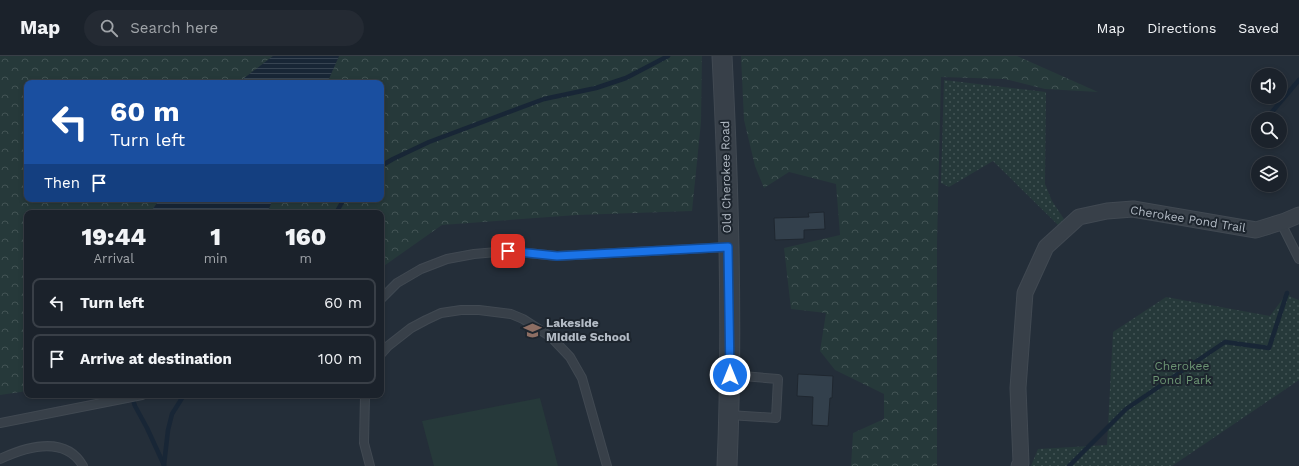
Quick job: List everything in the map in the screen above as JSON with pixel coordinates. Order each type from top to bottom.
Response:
[{"type":"street","name":"Old Cherokee Road","points":[[722,56],[725,119],[730,375],[728,466]]},
{"type":"street","name":"Cherokee Pond Trail","points":[[1019,466],[1021,463],[1018,388],[1025,292],[1046,247],[1079,217],[1107,211],[1133,209],[1256,230],[1281,223],[1299,215]]},
{"type":"lane","points":[[1281,223],[1299,259]]},
{"type":"lane","points":[[384,296],[397,283],[421,269],[447,259],[474,254],[508,251],[557,256],[728,247]]},
{"type":"lane","points":[[384,351],[411,328],[441,314],[461,310],[479,310],[511,314],[522,319],[551,337],[570,357],[582,378],[606,466]]},
{"type":"lane","points":[[729,415],[776,418],[778,379],[730,375]]},
{"type":"lane","points":[[0,423],[127,398]]},
{"type":"lane","points":[[366,398],[364,442],[370,466]]},
{"type":"lane","points":[[0,458],[36,446],[50,446],[67,451],[79,460],[83,466]]},
{"type":"green space","points":[[0,56],[273,56],[242,80],[24,80],[24,202],[158,202],[152,210],[24,210],[24,391],[0,395]]},
{"type":"green space","points":[[339,56],[702,56],[701,122],[692,211],[577,215],[442,225],[384,266],[384,210],[268,210],[272,202],[384,202],[384,80],[328,80]]},
{"type":"green space","points":[[741,56],[1017,56],[1098,92],[1045,89],[1005,79],[941,77],[937,243],[937,466],[851,466],[853,433],[884,419],[884,394],[835,370],[820,351],[826,313],[791,309],[784,248],[840,235],[836,184],[789,172],[764,188],[755,166],[744,120]]},
{"type":"green space","points":[[944,80],[1046,92],[1045,184],[1052,201],[1064,219],[1058,225],[993,161],[949,187],[941,183]]},
{"type":"green space","name":"Cherokee Pond Park","points":[[1287,293],[1291,297],[1299,300],[1299,380],[1172,466],[1031,466],[1038,449],[1107,445],[1113,332],[1166,297],[1270,316]]},
{"type":"green space","points":[[540,398],[558,466],[434,466],[422,421]]},
{"type":"water","points":[[273,56],[339,56],[328,80],[242,80]]},
{"type":"water","points":[[158,202],[272,202],[268,210],[152,210]]},
{"type":"building","points":[[824,212],[825,229],[804,230],[804,239],[775,240],[774,218],[809,217],[808,213]]},
{"type":"building","points":[[798,374],[833,376],[828,426],[812,425],[813,397],[797,396]]},
{"type":"waterway","points":[[384,164],[429,142],[544,99],[596,88],[626,78],[668,56]]},
{"type":"waterway","points":[[1272,112],[1299,80]]},
{"type":"waterway","points":[[338,210],[342,202]]},
{"type":"waterway","points":[[1069,466],[1126,409],[1225,342],[1269,348],[1287,293]]},
{"type":"waterway","points":[[132,398],[164,465]]},
{"type":"waterway","points":[[164,465],[168,430],[172,414],[182,398]]},
{"type":"place","name":"Lakeside Middle School","points":[[533,330]]},
{"type":"route","points":[[508,251],[557,256],[728,247],[730,375]]}]
